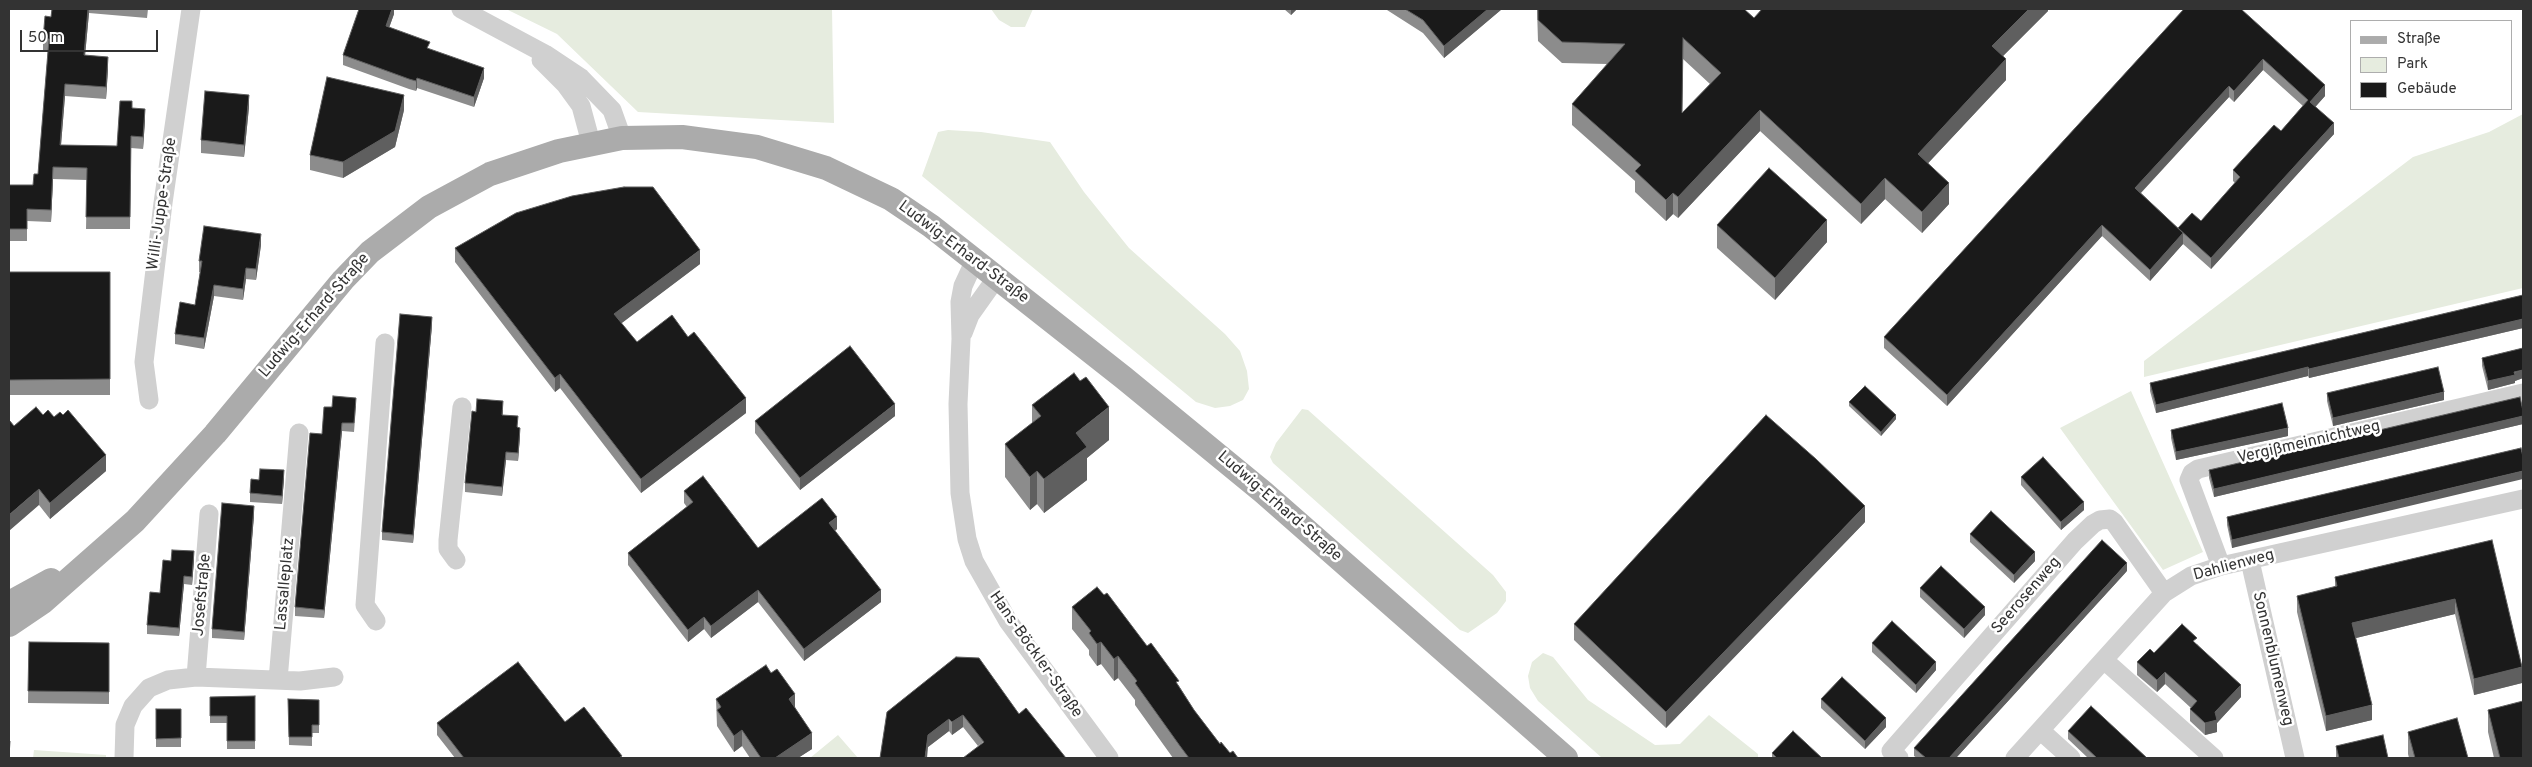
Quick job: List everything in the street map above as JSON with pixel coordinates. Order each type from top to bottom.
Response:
[{"type":"main road","name":"Ludwig-Erhard-Straße","points":[[9,625],[43,602],[135,521],[215,434],[325,301],[370,252],[429,207],[482,178],[522,162],[591,143],[622,138],[682,137],[720,140],[757,147],[826,168],[891,199],[931,226],[997,276],[1263,492],[1566,758]]},
{"type":"main road","name":"Ludwig-Erhard-Straße","points":[[9,603],[98,554]]},
{"type":"street","name":"Willi-Juppe-Straße","points":[[149,400],[144,362],[163,203],[190,9]]},
{"type":"street","points":[[461,9],[564,65],[599,93],[612,110],[622,138]]},
{"type":"street","points":[[525,45],[565,84],[581,106],[591,143]]},
{"type":"street","name":"Hans-Böckler-Straße","points":[[975,260],[961,293],[962,338],[958,404],[960,493],[963,521],[974,562],[1008,621],[1109,758]]},
{"type":"street","name":"Hans-Böckler-Straße","points":[[962,338],[970,315],[997,276]]},
{"type":"street","points":[[376,622],[365,605],[385,343]]},
{"type":"street","name":"Vergißmeinnichtweg","points":[[2221,566],[2189,480],[2192,473],[2198,469],[2523,393]]},
{"type":"street","points":[[456,560],[448,550],[448,540],[462,407]]},
{"type":"street","name":"Lassalleplatz","points":[[278,680],[299,432]]},
{"type":"street","name":"Dahlienweg","points":[[2016,758],[2164,593],[2191,576],[2221,566],[2522,504]]},
{"type":"street","name":"Josefstraße","points":[[196,677],[209,514]]},
{"type":"street","name":"Seerosenweg","points":[[1892,756],[2075,542],[2100,520],[2114,522],[2164,593]]},
{"type":"street","name":"Sonnenblumenweg","points":[[2250,561],[2295,758]]},
{"type":"street","points":[[2104,660],[2214,758]]},
{"type":"street","points":[[124,758],[125,725],[133,706],[149,688],[168,680],[196,677],[300,681],[334,677]]},
{"type":"street","points":[[2041,731],[2070,758]]},
{"type":"green space","points":[[506,9],[832,9],[834,123],[638,112],[557,34]]},
{"type":"green space","points":[[991,9],[1033,9],[1025,27],[1011,27],[999,20]]},
{"type":"green space","points":[[2523,114],[2523,288],[2144,377],[2144,361],[2413,157],[2489,132]]},
{"type":"green space","points":[[948,130],[981,132],[1050,142],[1084,192],[1129,248],[1225,334],[1240,351],[1247,371],[1249,389],[1243,400],[1230,406],[1215,408],[1196,402],[922,176],[938,132]]},
{"type":"green space","points":[[2131,391],[2203,552],[2163,570],[2060,428]]},
{"type":"green space","points":[[1302,409],[1308,410],[1493,575],[1506,592],[1506,601],[1497,613],[1468,633],[1460,630],[1273,463],[1270,457],[1276,443]]},
{"type":"green space","points":[[1543,653],[1553,657],[1588,700],[1655,745],[1680,744],[1709,715],[1758,754],[1758,758],[1602,758],[1538,701],[1530,688],[1528,676],[1532,662]]},
{"type":"green space","points":[[838,735],[858,758],[810,758]]},
{"type":"green space","points":[[34,750],[106,755],[106,758],[33,758]]},
{"type":"building","points":[[52,9],[88,9],[84,55],[108,57],[106,87],[65,84],[60,145],[117,146],[120,101],[132,101],[132,108],[145,109],[143,137],[131,136],[130,217],[86,217],[87,168],[53,167],[51,210],[27,209],[27,229],[9,229],[9,185],[33,185],[34,174],[38,174],[49,39],[43,39],[45,16],[51,17]]},
{"type":"building","points":[[359,9],[392,9],[386,26],[430,42],[427,48],[484,68],[474,97],[417,78],[416,81],[409,79],[343,55]]},
{"type":"building","points":[[1405,9],[1488,9],[1444,46],[1423,20]]},
{"type":"building","points":[[1538,9],[1744,9],[1754,18],[1762,9],[2029,9],[1992,46],[2006,59],[1918,154],[1949,183],[1922,212],[1885,178],[1861,204],[1760,110],[1678,197],[1673,193],[1666,200],[1635,171],[1641,165],[1572,104],[1625,44],[1562,42],[1538,20]],"holes":[[[1683,38],[1721,73],[1682,113]]]},
{"type":"building","points":[[2184,9],[2241,9],[2325,85],[2310,102],[2334,123],[2211,258],[2178,228],[2192,213],[2201,221],[2240,177],[2233,170],[2274,125],[2281,131],[2308,100],[2263,59],[2234,91],[2229,86],[2135,188],[2183,233],[2150,270],[2102,225],[1947,395],[1884,337]]},
{"type":"building","points":[[327,77],[404,95],[395,131],[343,162],[310,155]]},
{"type":"building","points":[[205,91],[249,95],[244,145],[201,140]]},
{"type":"building","points":[[1769,168],[1827,220],[1775,278],[1717,225]]},
{"type":"building","points":[[624,187],[653,187],[700,250],[614,314],[637,342],[672,315],[688,337],[694,332],[746,398],[641,479],[560,374],[555,378],[455,248],[516,213],[572,196]]},
{"type":"building","points":[[204,226],[261,234],[256,269],[246,268],[243,289],[214,285],[204,338],[175,334],[180,302],[195,305],[202,261],[199,261]]},
{"type":"building","points":[[9,272],[110,272],[110,379],[9,380]]},
{"type":"building","points":[[2523,295],[2523,319],[2309,369],[2308,367],[2156,405],[2150,383]]},
{"type":"building","points":[[400,314],[432,317],[413,535],[382,532]]},
{"type":"building","points":[[850,346],[895,404],[800,478],[755,421]]},
{"type":"building","points":[[2523,348],[2523,370],[2514,372],[2515,375],[2488,381],[2482,358]]},
{"type":"building","points":[[2438,367],[2444,392],[2333,418],[2327,393]]},
{"type":"building","points":[[1074,373],[1080,381],[1086,377],[1109,407],[1076,433],[1087,447],[1044,479],[1037,471],[1030,477],[1005,444],[1041,416],[1032,405]]},
{"type":"building","points":[[1865,386],[1896,415],[1881,432],[1849,402]]},
{"type":"building","points":[[333,396],[356,398],[354,423],[342,423],[324,610],[295,607],[310,433],[322,434],[324,407],[332,407]]},
{"type":"building","points":[[2520,397],[2523,416],[2214,489],[2209,470]]},
{"type":"building","points":[[477,399],[503,401],[502,415],[518,416],[517,427],[520,428],[518,453],[506,452],[502,487],[465,483],[472,411],[476,412]]},
{"type":"building","points":[[2282,403],[2288,428],[2176,452],[2171,430]]},
{"type":"building","points":[[36,407],[43,415],[48,410],[54,417],[60,412],[63,415],[68,410],[106,455],[50,503],[39,489],[9,515],[9,421],[14,426]]},
{"type":"building","points":[[1766,415],[1865,506],[1666,712],[1574,624]]},
{"type":"building","points":[[2521,448],[2523,471],[2232,540],[2227,517]]},
{"type":"building","points":[[2043,457],[2084,502],[2061,522],[2021,477]]},
{"type":"building","points":[[260,469],[284,470],[282,496],[250,493],[251,479],[259,480]]},
{"type":"building","points":[[703,476],[758,548],[822,498],[837,517],[829,523],[881,590],[804,649],[758,590],[711,626],[704,617],[688,630],[628,553],[693,502],[684,491]]},
{"type":"building","points":[[222,503],[254,506],[244,632],[212,629]]},
{"type":"building","points":[[1991,511],[2035,552],[2014,575],[1970,534]]},
{"type":"building","points":[[2102,540],[2127,563],[1949,758],[1926,758],[1914,748]]},
{"type":"building","points":[[2492,540],[2522,667],[2474,679],[2455,599],[2352,623],[2372,705],[2326,716],[2297,596],[2337,586],[2335,577]]},
{"type":"building","points":[[172,550],[194,551],[192,577],[184,576],[179,628],[147,625],[150,592],[160,593],[163,560],[171,561]]},
{"type":"building","points":[[1941,566],[1985,607],[1964,629],[1920,588]]},
{"type":"building","points":[[1097,587],[1104,595],[1107,593],[1147,646],[1151,643],[1179,681],[1176,682],[1194,710],[1220,744],[1221,742],[1230,753],[1233,751],[1238,758],[1189,758],[1118,656],[1114,659],[1101,642],[1097,644],[1089,633],[1091,631],[1072,607]]},
{"type":"building","points":[[1892,621],[1936,662],[1916,685],[1872,643]]},
{"type":"building","points":[[2182,624],[2197,638],[2193,641],[2241,685],[2215,712],[2217,720],[2205,723],[2190,709],[2197,701],[2165,672],[2157,680],[2137,662],[2150,649],[2154,653]]},
{"type":"building","points":[[29,642],[109,643],[109,692],[28,691]]},
{"type":"building","points":[[956,657],[979,658],[1019,714],[1026,708],[1066,758],[963,758],[984,742],[963,715],[952,722],[949,719],[928,735],[925,758],[880,758],[887,712]]},
{"type":"building","points":[[518,662],[565,722],[584,707],[622,756],[619,758],[464,758],[437,723]]},
{"type":"building","points":[[766,665],[771,673],[777,669],[795,694],[789,699],[812,733],[775,758],[761,758],[742,730],[734,736],[717,710],[721,707],[716,699]]},
{"type":"building","points":[[1842,677],[1886,718],[1865,741],[1821,699]]},
{"type":"building","points":[[255,696],[255,741],[227,741],[227,716],[210,716],[210,697]]},
{"type":"building","points":[[288,699],[319,700],[319,725],[312,725],[312,737],[289,737]]},
{"type":"building","points":[[2523,701],[2523,758],[2500,758],[2488,710]]},
{"type":"building","points":[[2091,706],[2147,758],[2097,758],[2068,731]]},
{"type":"building","points":[[156,709],[181,709],[181,738],[156,739]]},
{"type":"building","points":[[2457,718],[2468,758],[2415,758],[2408,732]]},
{"type":"building","points":[[1793,731],[1822,758],[1777,758],[1772,753]]},
{"type":"building","points":[[2383,735],[2388,758],[2339,758],[2336,746]]}]
